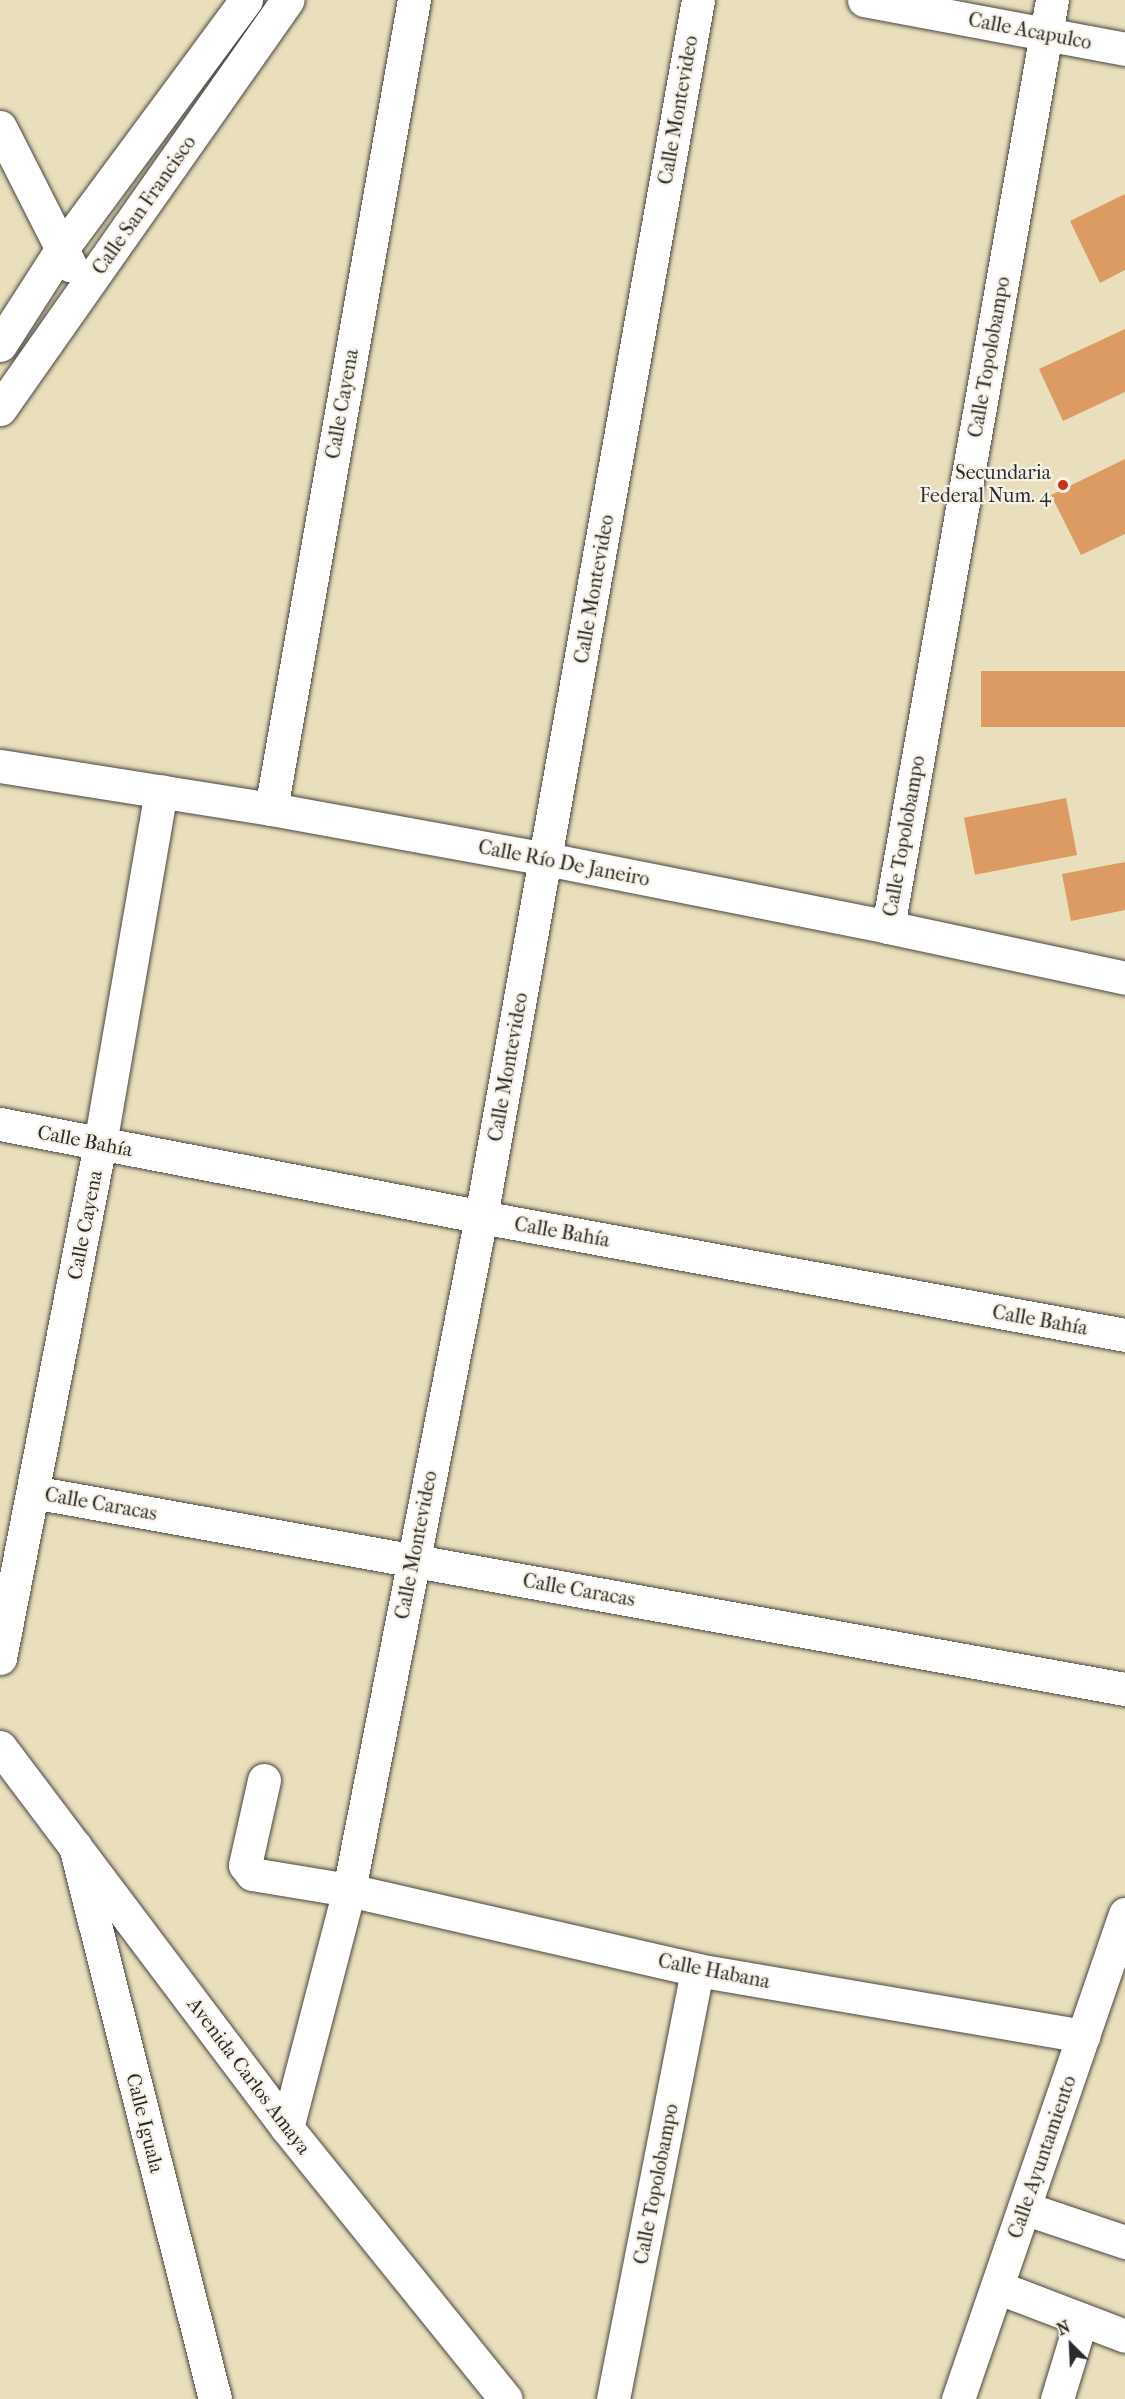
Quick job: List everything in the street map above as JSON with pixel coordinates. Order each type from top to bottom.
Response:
[{"type":"street","name":"Calle San Francisco","points":[[0,345],[61,250],[246,0]]},
{"type":"street","name":"Calle San Francisco","points":[[0,409],[287,0]]},
{"type":"street","name":"Calle Cayena","points":[[271,809],[414,0]]},
{"type":"street","name":"Calle Montevideo","points":[[288,2128],[349,1890],[481,1217],[698,0]]},
{"type":"street","name":"Calle Acapulco","points":[[864,0],[1125,49]]},
{"type":"street","name":"Calle Topolobampo","points":[[888,927],[1052,0]]},
{"type":"street","points":[[0,127],[61,250],[84,289]]},
{"type":"street","name":"Calle Río De Janeiro","points":[[0,766],[271,809],[546,859],[888,927],[1125,978]]},
{"type":"street","name":"Calle Cayena","points":[[0,1658],[100,1144],[161,791]]},
{"type":"street","name":"Calle Bahía","points":[[0,1124],[481,1217],[1125,1335]]},
{"type":"street","name":"Calle Caracas","points":[[33,1492],[1125,1689]]},
{"type":"street","name":"Avenida Carlos Amaya","points":[[0,1747],[288,2128],[500,2398]]},
{"type":"street","name":"Calle Habana","points":[[264,1780],[246,1869],[252,1874],[349,1890],[697,1970],[1083,2036]]},
{"type":"street","name":"Calle Iguala","points":[[75,1846],[215,2399]]},
{"type":"street","name":"Calle Ayuntamiento","points":[[958,2399],[1125,1914]]},
{"type":"street","name":"Calle Topolobampo","points":[[613,2399],[697,1970]]},
{"type":"street","points":[[1024,2208],[1125,2242]]},
{"type":"street","points":[[997,2287],[1125,2336]]},
{"type":"street","points":[[1057,2399],[1081,2320]]},
{"type":"building","points":[[1125,194],[1125,270],[1100,283],[1070,221]]},
{"type":"building","points":[[1125,329],[1125,392],[1063,421],[1039,369]]},
{"type":"building","points":[[1125,459],[1125,534],[1081,555],[1051,495]]},
{"type":"building","points":[[981,671],[1125,671],[1125,727],[981,727]]},
{"type":"building","points":[[1066,798],[1077,855],[975,875],[964,818]]},
{"type":"building","points":[[1125,862],[1125,910],[1071,921],[1062,874]]},
{"type":"place","name":"Secundaria Federal Num. 4","points":[[1063,485]]}]
